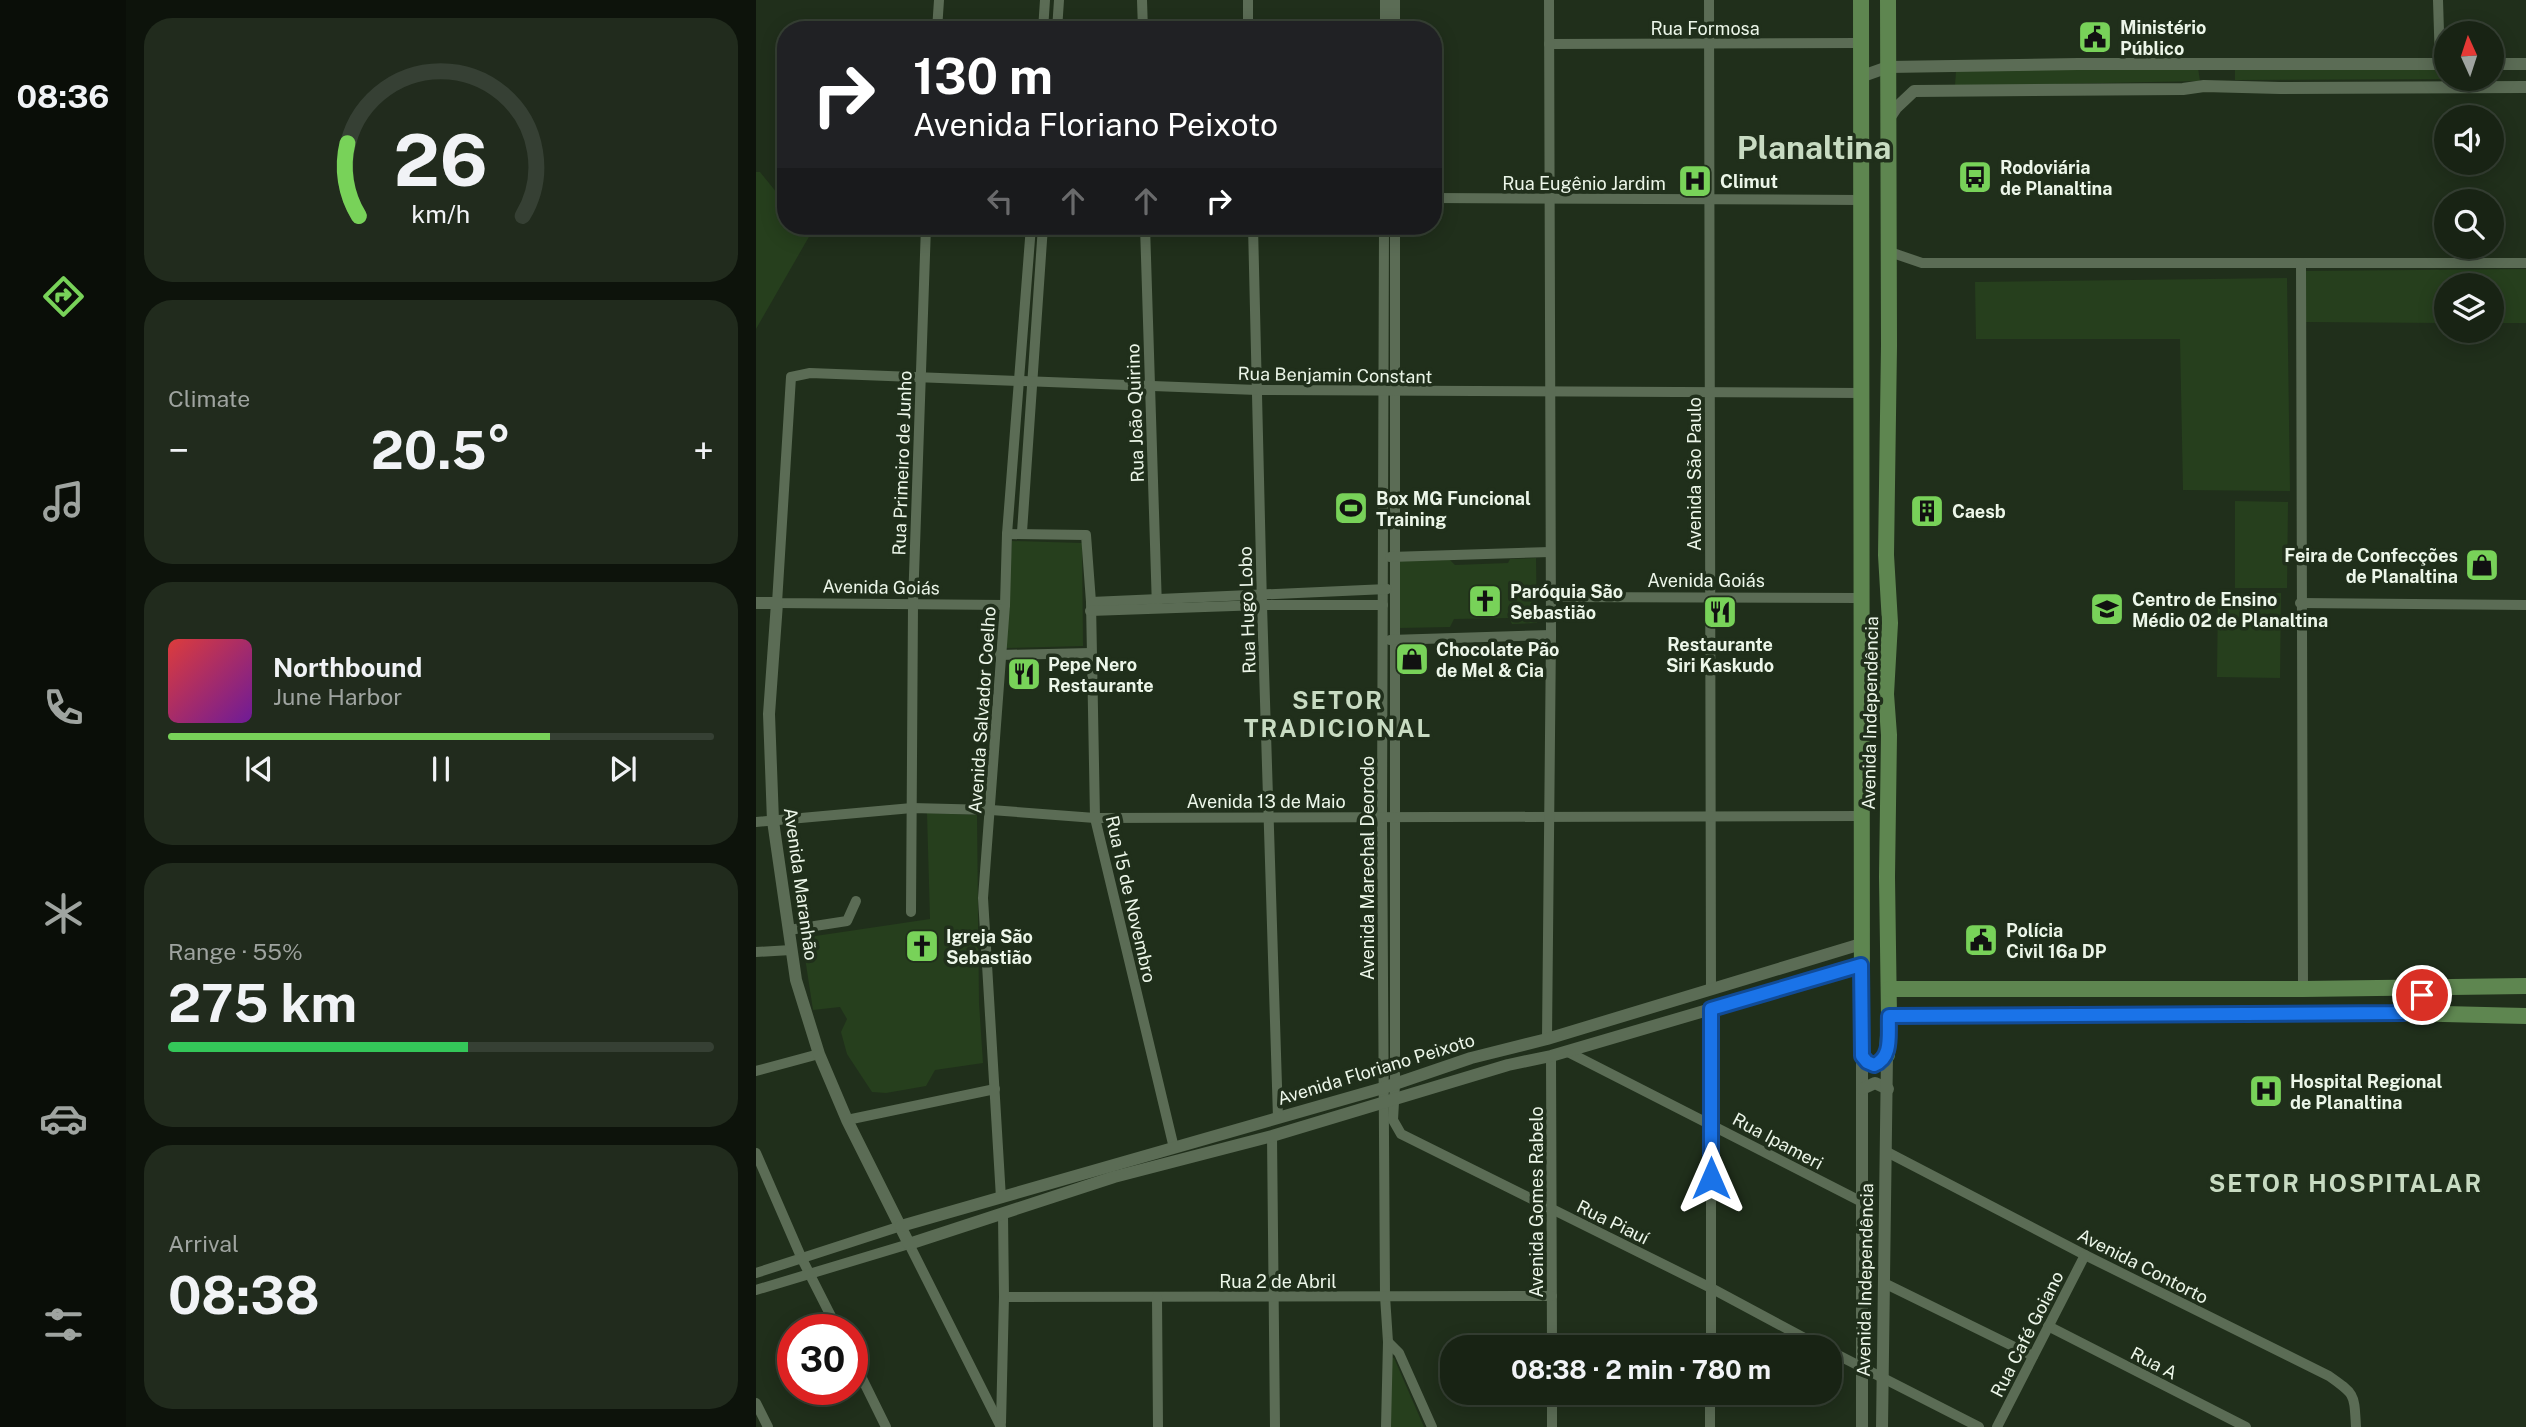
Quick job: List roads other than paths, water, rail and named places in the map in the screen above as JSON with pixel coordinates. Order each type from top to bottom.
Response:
[{"type":"main road","name":"Avenida Independência","points":[[1861,0],[1862,1056]]},
{"type":"main road","name":"Avenida Independência","points":[[1887,1055],[1889,750],[1886,668],[1890,624],[1886,555],[1889,313],[1888,0]]},
{"type":"main road","points":[[1861,288],[1875,293],[1889,293]]},
{"type":"main road","points":[[1861,308],[1884,304],[1889,313]]},
{"type":"main road","points":[[1862,662],[1886,668]]},
{"type":"main road","points":[[1861,697],[1874,688],[1886,694]]},
{"type":"main road","points":[[1861,878],[1873,885],[1879,884],[1887,877]]},
{"type":"main road","points":[[1862,913],[1875,904],[1888,913]]},
{"type":"main road","points":[[1889,989],[2526,986]]},
{"type":"main road","points":[[2403,1013],[2420,1001],[2422,987]]},
{"type":"main road","points":[[1927,1016],[1928,989]]},
{"type":"main road","points":[[2015,1016],[2017,989]]},
{"type":"main road","points":[[2077,989],[2078,1014]]},
{"type":"main road","points":[[2193,989],[2200,1006],[2200,1014]]},
{"type":"main road","points":[[1889,1016],[2403,1013],[2526,1016]]},
{"type":"main road","points":[[1862,1056],[1874,1065],[1887,1055]]},
{"type":"street","points":[[938,21],[939,0]]},
{"type":"street","points":[[1044,21],[1045,0]]},
{"type":"street","points":[[1058,21],[1059,0]]},
{"type":"street","points":[[1142,0],[1143,21]]},
{"type":"street","points":[[1248,0],[1248,21]]},
{"type":"street","points":[[1385,0],[1385,21]]},
{"type":"street","points":[[1395,0],[1395,21]]},
{"type":"street","points":[[1547,1039],[1551,635],[1549,0]]},
{"type":"street","name":"Avenida São Paulo","points":[[1709,0],[1711,990]]},
{"type":"street","points":[[2438,0],[2440,21]]},
{"type":"street","name":"Rua Formosa","points":[[1549,44],[1860,43]]},
{"type":"street","points":[[1860,77],[1888,67],[2434,64]]},
{"type":"street","points":[[2504,64],[2526,64]]},
{"type":"street","points":[[2204,86],[2209,76],[2205,65]]},
{"type":"street","points":[[2232,86],[2225,76],[2226,71],[2233,65]]},
{"type":"street","points":[[1952,67],[1949,75],[1952,90]]},
{"type":"street","points":[[1888,121],[1896,108],[1914,91],[2434,84]]},
{"type":"street","points":[[2504,85],[2526,87]]},
{"type":"street","name":"Rua Eugênio Jardim","points":[[1442,198],[1861,200]]},
{"type":"street","name":"Rua Primeiro de Junho","points":[[911,912],[913,604],[926,235]]},
{"type":"street","name":"Avenida Salvador Coelho","points":[[1001,1198],[984,898],[1005,605],[1007,534],[1030,235]]},
{"type":"street","points":[[1007,534],[1022,533],[1042,235]]},
{"type":"street","name":"Rua João Quirino","points":[[1145,235],[1157,604]]},
{"type":"street","name":"Rua Hugo Lobo","points":[[1253,235],[1278,1118]]},
{"type":"street","name":"Avenida Marechal Deorodo","points":[[1384,235],[1382,816],[1389,1086]]},
{"type":"street","name":"Avenida Marechal Deorodo","points":[[1386,1427],[1388,1342],[1385,1296],[1394,816],[1395,235]]},
{"type":"street","points":[[1887,251],[1922,263],[2526,262]]},
{"type":"street","points":[[2301,263],[2303,989]]},
{"type":"street","name":"Rua Benjamin Constant","points":[[810,373],[1257,390],[1861,393]]},
{"type":"street","name":"Avenida Maranhão","points":[[810,373],[791,377],[769,714],[773,821],[796,980],[818,1054],[901,1226]]},
{"type":"street","name":"Rua 15 de Novembro","points":[[1022,533],[1086,535],[1095,818],[1174,1148]]},
{"type":"street","points":[[1383,558],[1550,552]]},
{"type":"street","points":[[1090,607],[1262,600],[1395,588]]},
{"type":"street","name":"Avenida Goiás","points":[[1551,597],[1861,598]]},
{"type":"street","points":[[1262,600],[1383,605]]},
{"type":"street","name":"Avenida Goiás","points":[[756,603],[1005,605]]},
{"type":"street","points":[[2300,603],[2526,605]]},
{"type":"street","points":[[1382,640],[1551,635]]},
{"type":"street","points":[[1000,655],[1091,653]]},
{"type":"street","name":"Avenida 13 de Maio","points":[[756,822],[912,808],[990,810],[1095,818],[1861,816]]},
{"type":"street","points":[[789,930],[847,921],[856,901]]},
{"type":"street","name":"Avenida Floriano Peixoto","points":[[756,1290],[1003,1214],[1112,1171],[1139,1157],[1389,1086],[1471,1058],[1547,1039],[1861,944]]},
{"type":"street","points":[[756,952],[792,950]]},
{"type":"street","name":"Avenida Floriano Peixoto","points":[[756,1273],[901,1226],[1001,1198],[1112,1171],[1143,1170],[1272,1136],[1476,1074],[1550,1056],[1861,965]]},
{"type":"street","points":[[1783,969],[1787,988]]},
{"type":"street","points":[[1650,1008],[1645,1020],[1656,1024]]},
{"type":"street","points":[[1711,1009],[1711,1335]]},
{"type":"street","points":[[1623,1016],[1632,1017],[1635,1021],[1635,1026],[1629,1033]]},
{"type":"street","points":[[1507,1048],[1501,1059],[1508,1065]]},
{"type":"street","name":"Rua Ipameri","points":[[1566,1051],[1862,1202]]},
{"type":"street","points":[[756,1072],[818,1054]]},
{"type":"street","name":"Avenida Independência","points":[[1882,1427],[1887,1055]]},
{"type":"street","name":"Avenida Gomes Rabelo","points":[[1550,1056],[1552,1335]]},
{"type":"street","name":"Avenida Independência","points":[[1862,1056],[1862,1427]]},
{"type":"street","points":[[1471,1058],[1480,1063],[1476,1074]]},
{"type":"street","points":[[1862,1088],[1875,1083],[1888,1088]]},
{"type":"street","points":[[848,1120],[995,1089]]},
{"type":"street","name":"Avenida Marechal Deorodo","points":[[1388,1102],[1392,1120]]},
{"type":"street","name":"Rua Piauí","points":[[1392,1120],[1402,1134],[1711,1288],[1799,1335]]},
{"type":"street","points":[[1235,1130],[1234,1138],[1241,1144]]},
{"type":"street","points":[[1272,1136],[1275,1427]]},
{"type":"street","points":[[1210,1138],[1216,1143],[1215,1151]]},
{"type":"street","name":"Avenida Contorto","points":[[1887,1152],[2085,1255],[2329,1376],[2349,1390],[2355,1398],[2356,1427]]},
{"type":"street","points":[[756,1153],[802,1259],[830,1314]]},
{"type":"street","points":[[1139,1157],[1136,1164],[1143,1170]]},
{"type":"street","points":[[1861,1220],[1864,1213],[1875,1209],[1881,1212],[1885,1222]]},
{"type":"street","points":[[1001,1427],[1003,1214]]},
{"type":"street","points":[[901,1226],[1001,1427]]},
{"type":"street","name":"Rua Café Goiano","points":[[1997,1427],[2085,1255]]},
{"type":"street","points":[[1862,1292],[1864,1298],[1877,1301],[1884,1288],[2033,1356]]},
{"type":"street","name":"Rua 2 de Abril","points":[[1004,1297],[1552,1296]]},
{"type":"street","points":[[1157,1297],[1158,1427]]},
{"type":"street","name":"Rua A","points":[[2048,1326],[2246,1427]]},
{"type":"street","points":[[1388,1342],[1399,1353],[1432,1427]]},
{"type":"street","points":[[1842,1357],[1979,1427]]},
{"type":"street","points":[[868,1390],[886,1427]]},
{"type":"street","points":[[756,1403],[768,1427]]},
{"type":"street","points":[[1552,1405],[1552,1427]]},
{"type":"street","points":[[1710,1405],[1710,1427]]},
{"type":"place","name":"Ministério Público","points":[[2095,37]]},
{"type":"place","name":"Rodoviária de Planaltina","points":[[1975,177]]},
{"type":"place","name":"Climut","points":[[1695,181]]},
{"type":"place","name":"Box MG Funcional Training","points":[[1351,508]]},
{"type":"place","name":"Caesb","points":[[1927,511]]},
{"type":"place","name":"Feira de Confecções de Planaltina","points":[[2482,565]]},
{"type":"place","name":"Paróquia São Sebastião","points":[[1485,601]]},
{"type":"place","name":"Centro de Ensino Médio 02 de Planaltina","points":[[2107,609]]},
{"type":"place","name":"Restaurante Siri Kaskudo","points":[[1720,612]]},
{"type":"place","name":"Chocolate Pão de Mel & Cia","points":[[1412,659]]},
{"type":"place","name":"Pepe Nero Restaurante","points":[[1024,674]]},
{"type":"place","name":"Polícia Civil 16a DP","points":[[1981,940]]},
{"type":"place","name":"Igreja São Sebastião","points":[[922,946]]},
{"type":"place","name":"Hospital Regional de Planaltina","points":[[2266,1091]]},
{"type":"district","name":"Planaltina","points":[[1814,147]]},
{"type":"district","name":"SETOR TRADICIONAL","points":[[1338,714]]},
{"type":"district","name":"SETOR HOSPITALAR","points":[[2346,1183]]}]
